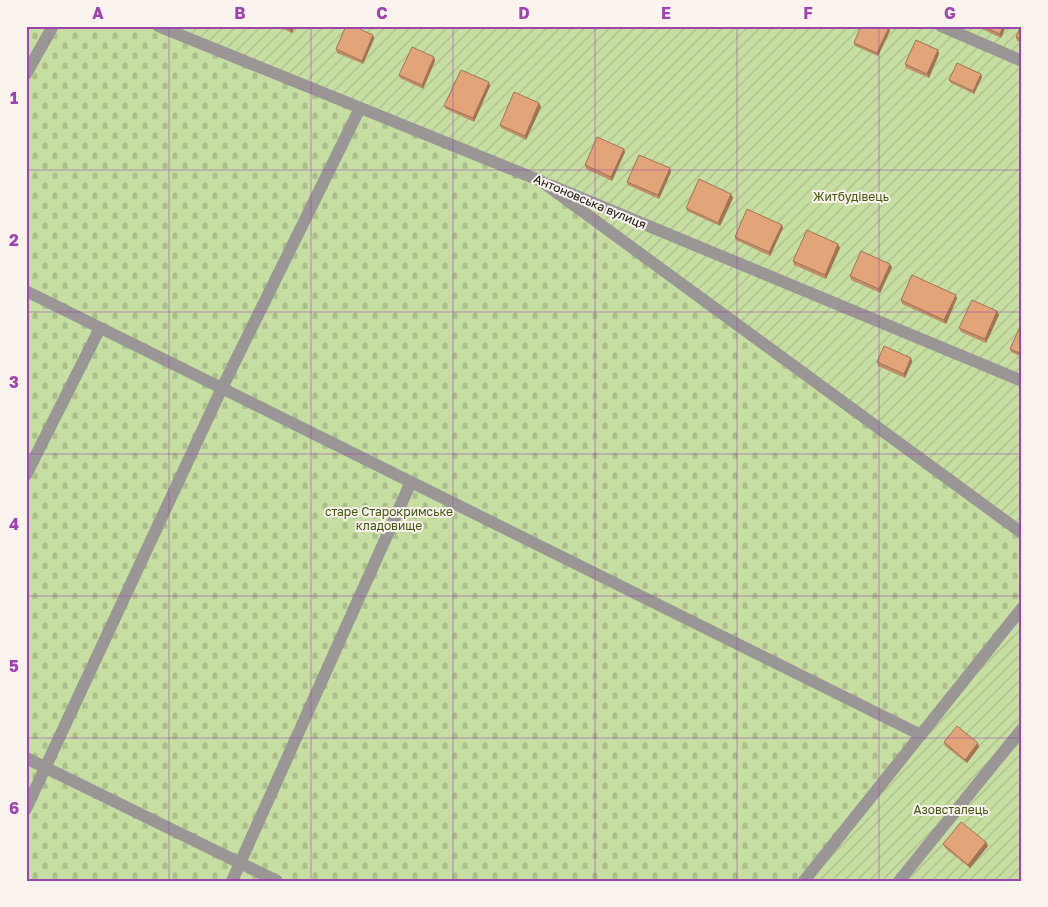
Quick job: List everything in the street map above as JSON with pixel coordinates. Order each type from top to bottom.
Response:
[{"type":"street","points":[[26,74],[53,26]]},
{"type":"street","name":"Антоновська вулиця","points":[[158,26],[541,181],[1022,381]]},
{"type":"street","points":[[941,26],[1022,61]]},
{"type":"street","points":[[26,809],[222,388],[360,108]]},
{"type":"street","points":[[541,181],[1022,534]]},
{"type":"street","points":[[26,291],[921,735]]},
{"type":"street","points":[[26,475],[100,328]]},
{"type":"street","points":[[232,881],[411,482]]},
{"type":"street","points":[[804,881],[1022,608]]},
{"type":"street","points":[[899,881],[1022,729]]},
{"type":"street","points":[[26,758],[276,881]]},
{"type":"green space","name":"старе Старокримське кладовище","points":[[26,26],[158,26],[541,181],[1022,533],[1022,608],[804,881],[26,881]]},
{"type":"green space","name":"Житбудівець","points":[[158,26],[1022,26],[1022,533],[541,181]]},
{"type":"green space","name":"Азовсталець","points":[[1022,608],[1022,881],[804,881]]},
{"type":"building","points":[[283,26],[292,26],[290,30]]},
{"type":"building","points":[[346,26],[353,26],[373,35],[362,61],[336,49]]},
{"type":"building","points":[[861,26],[889,27],[877,53],[854,43]]},
{"type":"building","points":[[982,26],[1003,26],[1000,34]]},
{"type":"building","points":[[1022,26],[1022,40],[1016,37]]},
{"type":"building","points":[[916,40],[938,50],[927,74],[905,64]]},
{"type":"building","points":[[412,47],[434,57],[422,85],[399,75]]},
{"type":"building","points":[[957,63],[981,74],[973,91],[949,80]]},
{"type":"building","points":[[461,70],[489,82],[473,118],[444,106]]},
{"type":"building","points":[[514,92],[539,103],[525,136],[500,125]]},
{"type":"building","points":[[597,137],[624,149],[611,177],[585,165]]},
{"type":"building","points":[[639,155],[670,168],[658,195],[627,182]]},
{"type":"building","points":[[699,179],[731,194],[718,223],[686,208]]},
{"type":"building","points":[[747,209],[782,225],[769,252],[735,237]]},
{"type":"building","points":[[807,230],[838,244],[825,275],[793,261]]},
{"type":"building","points":[[861,251],[890,264],[879,289],[850,276]]},
{"type":"building","points":[[912,275],[956,295],[944,320],[901,300]]},
{"type":"building","points":[[972,300],[997,311],[985,339],[959,328]]},
{"type":"building","points":[[1022,322],[1022,354],[1010,349]]},
{"type":"building","points":[[884,346],[911,358],[904,374],[877,362]]},
{"type":"building","points":[[957,726],[978,743],[965,760],[944,742]]},
{"type":"building","points":[[961,822],[986,842],[968,865],[943,844]]}]
